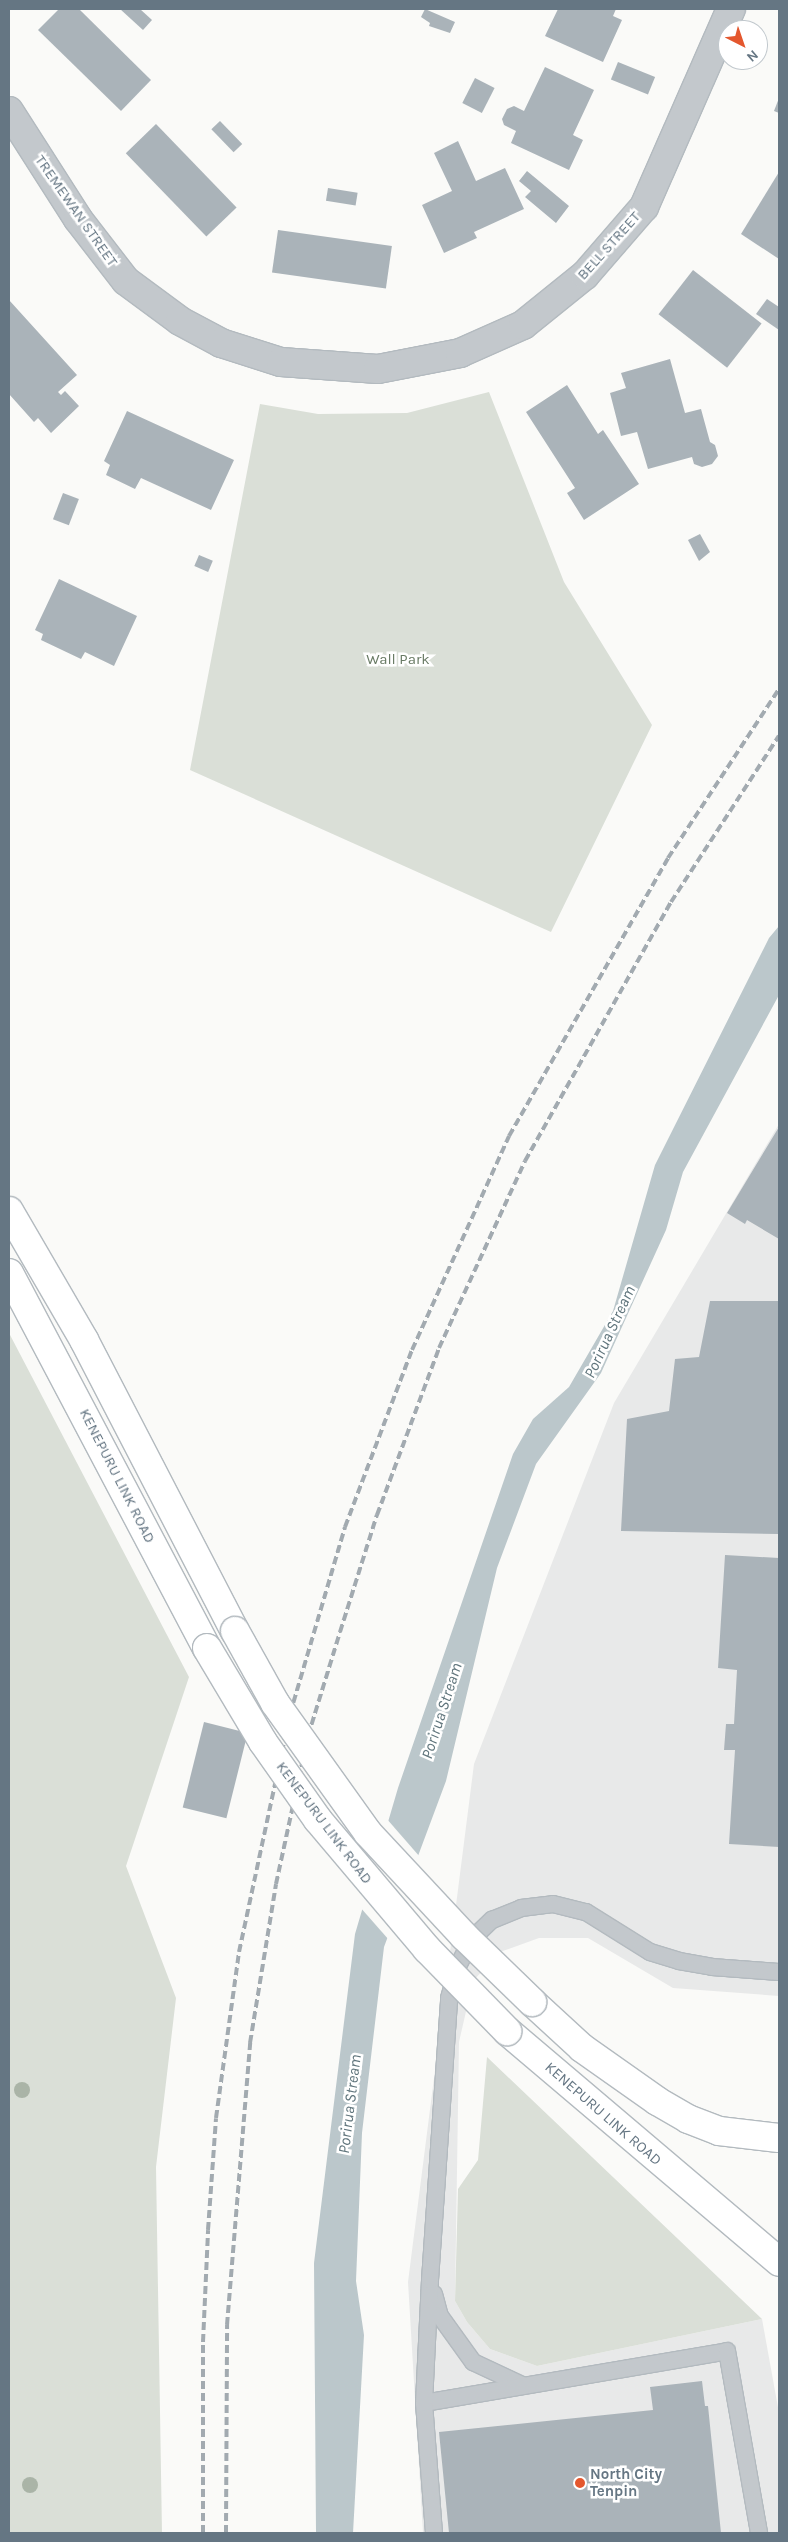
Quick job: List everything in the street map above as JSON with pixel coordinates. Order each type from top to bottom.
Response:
[{"type":"main road","name":"KENEPURU LINK ROAD","points":[[9,1211],[84,1340],[235,1631],[275,1703],[368,1833],[464,1936],[582,2048],[657,2101],[688,2119],[719,2131],[779,2138]]},
{"type":"main road","name":"KENEPURU LINK ROAD","points":[[9,1273],[207,1648],[263,1742],[318,1820],[427,1949],[507,2031],[779,2262]]},
{"type":"street","name":"BELL STREET","points":[[378,369],[460,353],[523,325],[585,275],[644,207],[732,9]]},
{"type":"street","name":"TREMEWAN STREET","points":[[9,111],[78,219],[126,281],[180,321],[221,343],[281,362],[378,369]]},
{"type":"lane","points":[[434,2533],[424,2403],[430,2280],[449,1998],[458,1966],[472,1939],[492,1920],[521,1908],[552,1904],[586,1912],[650,1952],[679,1961],[712,1967],[779,1972]]},
{"type":"lane","points":[[430,2280],[440,2316],[473,2362],[524,2386]]},
{"type":"lane","points":[[424,2403],[727,2351],[758,2533]]},
{"type":"shaded area","points":[[779,1124],[779,1996],[673,1988],[588,1938],[539,1938],[500,1952],[473,1981],[459,2042],[455,2301],[467,2322],[490,2349],[537,2366],[762,2319],[779,2413],[779,2533],[423,2533],[408,2282],[474,1764],[614,1403]]},
{"type":"green space","name":"Wall Park","points":[[489,392],[564,582],[652,725],[551,932],[190,770],[260,404],[318,414],[407,413]]},
{"type":"green space","points":[[9,1333],[189,1677],[126,1866],[176,1998],[156,2167],[162,2533],[9,2533]]},
{"type":"green space","points":[[487,2057],[762,2319],[537,2366],[490,2349],[467,2322],[455,2301],[458,2189],[478,2160]]},
{"type":"water","name":"Porirua Stream","points":[[779,926],[779,995],[683,1172],[666,1230],[601,1373],[536,1464],[497,1568],[446,1781],[384,1947],[362,2133],[356,2281],[364,2335],[353,2533],[316,2533],[314,2263],[355,1934],[398,1788],[513,1454],[533,1419],[569,1387],[613,1311],[655,1165],[769,938]]},
{"type":"pier","points":[[386,1818],[420,1857],[389,1940],[360,1907]]},
{"type":"building","points":[[59,9],[79,9],[151,80],[121,111],[38,30]]},
{"type":"building","points":[[120,9],[140,9],[152,20],[143,30]]},
{"type":"building","points":[[425,9],[455,22],[450,33],[429,26],[430,23],[421,17]]},
{"type":"building","points":[[558,9],[616,9],[613,16],[622,20],[603,62],[545,36]]},
{"type":"building","points":[[618,62],[655,77],[648,95],[611,80]]},
{"type":"building","points":[[545,67],[594,90],[573,135],[583,140],[569,170],[511,143],[516,131],[504,125],[502,119],[507,109],[514,106],[524,111]]},
{"type":"building","points":[[475,78],[495,88],[482,113],[462,103]]},
{"type":"building","points":[[779,98],[779,113],[774,111]]},
{"type":"building","points":[[220,121],[242,144],[234,152],[211,129]]},
{"type":"building","points":[[156,124],[237,207],[206,237],[126,153]]},
{"type":"building","points":[[458,141],[476,181],[505,168],[524,209],[474,232],[477,238],[444,253],[422,205],[452,191],[434,153]]},
{"type":"building","points":[[527,171],[569,206],[556,223],[525,197],[531,191],[519,181]]},
{"type":"building","points":[[779,172],[779,259],[741,234]]},
{"type":"building","points":[[328,188],[358,193],[356,206],[326,201]]},
{"type":"building","points":[[278,230],[392,246],[386,289],[272,273]]},
{"type":"building","points":[[693,270],[762,324],[727,368],[659,314]]},
{"type":"building","points":[[767,299],[779,307],[779,330],[756,314]]},
{"type":"building","points":[[9,300],[77,375],[58,392],[61,395],[65,391],[79,406],[51,433],[38,418],[34,422],[9,394]]},
{"type":"building","points":[[670,359],[685,413],[701,409],[710,442],[715,445],[718,456],[712,464],[702,467],[694,464],[692,457],[648,469],[637,432],[621,436],[610,393],[626,388],[621,373]]},
{"type":"building","points":[[567,385],[598,434],[603,430],[639,484],[584,520],[567,493],[575,488],[526,412]]},
{"type":"building","points":[[127,411],[234,460],[211,510],[141,478],[135,489],[106,475],[110,465],[104,461]]},
{"type":"building","points":[[63,493],[79,499],[69,525],[53,519]]},
{"type":"building","points":[[700,534],[710,552],[699,561],[688,540]]},
{"type":"building","points":[[199,555],[213,561],[208,572],[194,566]]},
{"type":"building","points":[[59,579],[137,616],[114,666],[85,652],[81,659],[41,640],[43,634],[35,630]]},
{"type":"building","points":[[779,1127],[779,1239],[747,1220],[745,1224],[727,1213]]},
{"type":"building","points":[[710,1301],[779,1301],[778,1534],[621,1531],[627,1419],[669,1411],[675,1359],[699,1357]]},
{"type":"building","points":[[725,1555],[779,1558],[779,1847],[729,1844],[735,1750],[724,1750],[726,1724],[734,1724],[737,1670],[718,1668]]},
{"type":"building","points":[[204,1722],[248,1733],[226,1818],[183,1807]]},
{"type":"building","name":"North City Tenpin","points":[[702,2381],[705,2406],[708,2406],[721,2533],[449,2533],[439,2432],[653,2410],[650,2387]]},
{"type":"railway","points":[[203,2533],[203,2342],[208,2230],[216,2118],[239,1952],[290,1714],[345,1527],[412,1350],[509,1136],[668,858],[779,689]]},
{"type":"railway","points":[[226,2533],[227,2325],[250,2043],[276,1884],[308,1736],[340,1632],[377,1515],[439,1348],[525,1161],[671,902],[779,736]]},
{"type":"place","name":"North City Tenpin","points":[[580,2483]]}]
